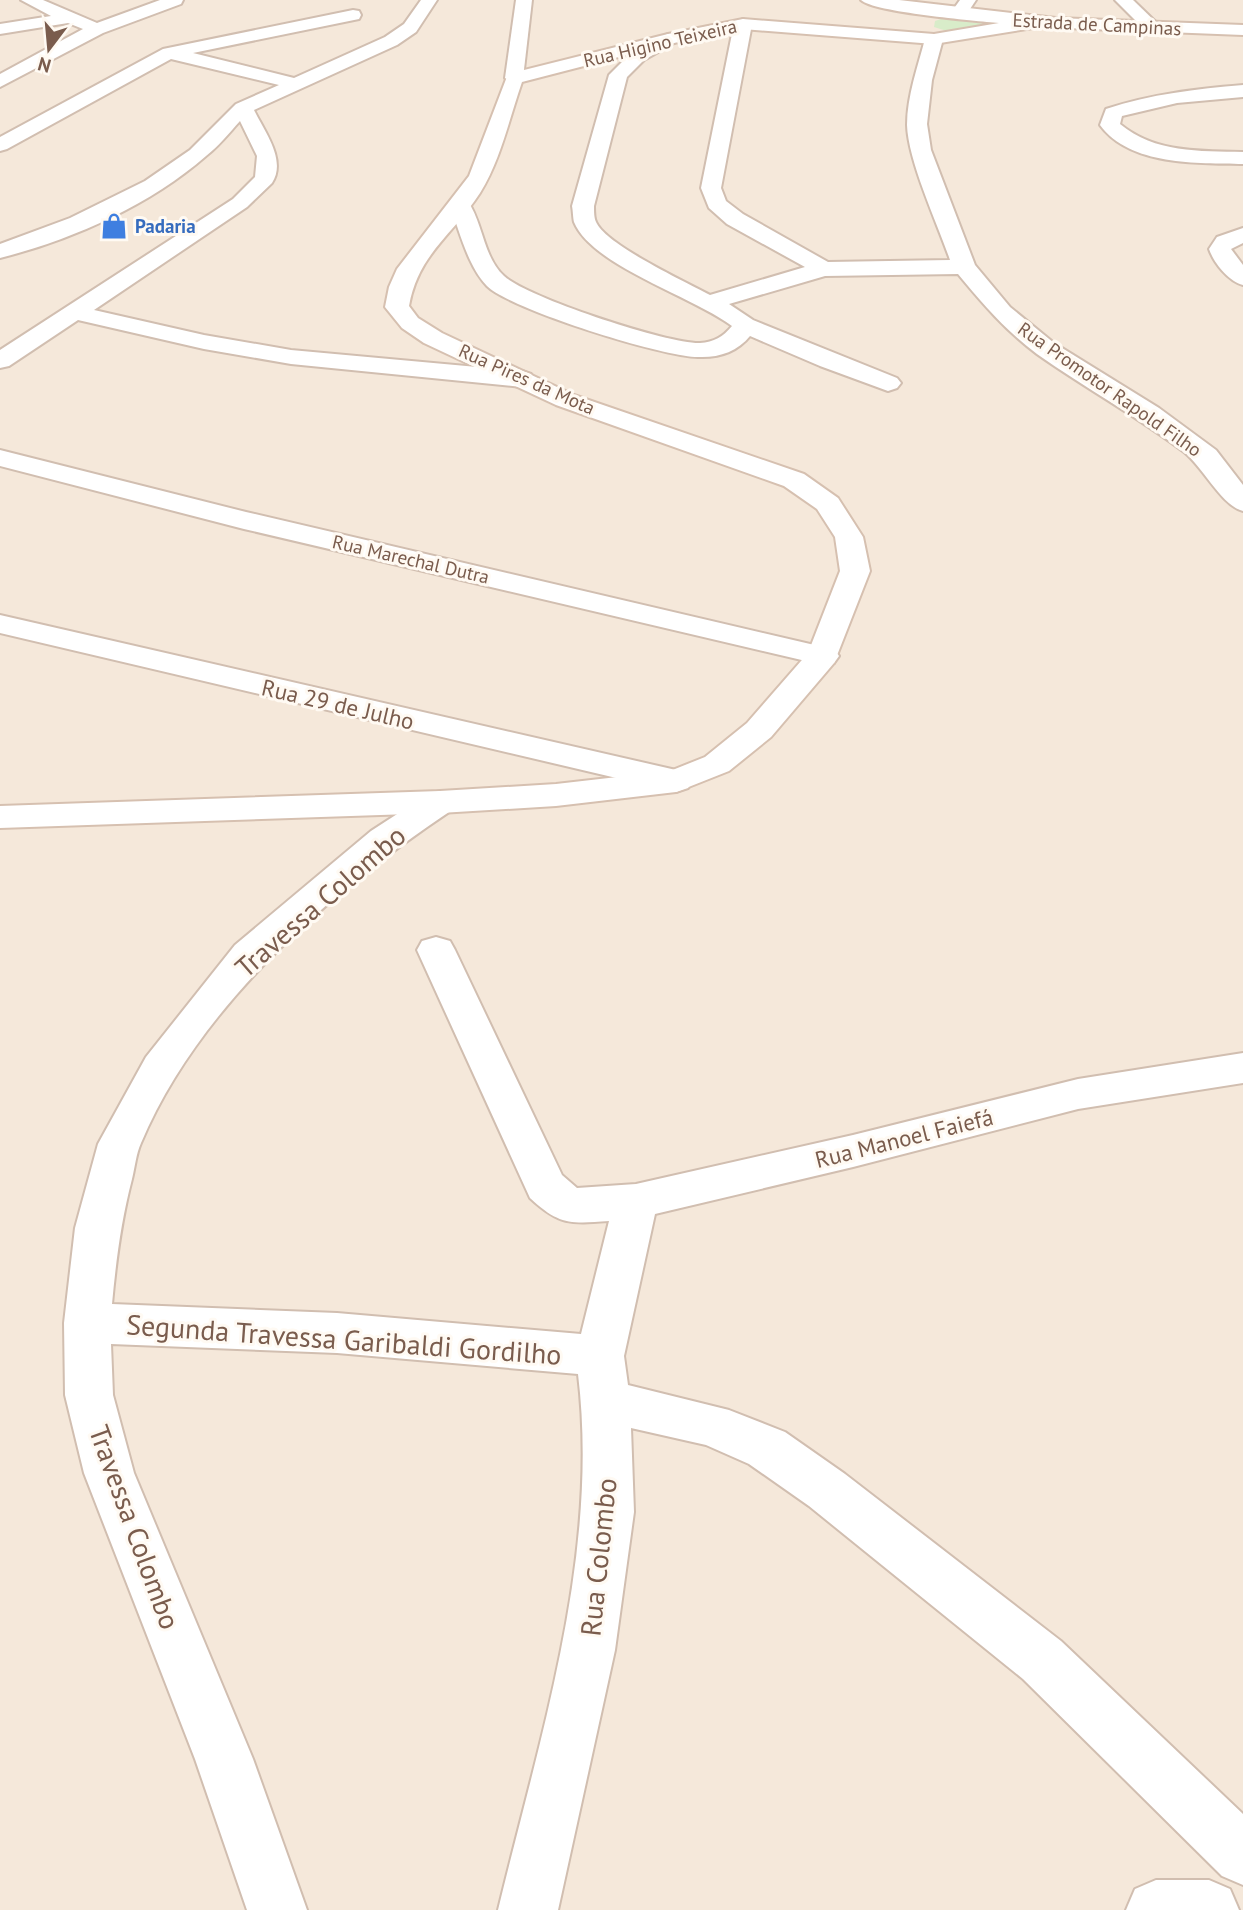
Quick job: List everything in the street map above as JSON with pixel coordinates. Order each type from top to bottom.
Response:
[{"type":"street","points":[[29,0],[97,29]]},
{"type":"street","points":[[326,0],[367,19],[407,30]]},
{"type":"street","points":[[0,251],[49,236],[131,197],[201,151],[226,122],[243,108],[293,83],[391,41],[407,30],[422,14],[429,0]]},
{"type":"street","name":"Rua Pires da Mota","points":[[524,0],[514,78],[479,177],[407,267],[398,288],[397,307],[410,323],[433,338],[565,400],[794,480],[828,503],[849,537],[855,571],[824,656]]},
{"type":"street","name":"Estrada de Campinas","points":[[869,0],[963,7],[1039,22],[1154,29],[1243,30]]},
{"type":"street","points":[[1123,0],[1154,29]]},
{"type":"street","points":[[0,81],[97,29],[165,1]]},
{"type":"street","points":[[921,5],[934,39],[1039,22]]},
{"type":"street","points":[[0,29],[67,18]]},
{"type":"street","points":[[0,145],[169,53],[367,19]]},
{"type":"street","points":[[743,24],[711,188],[713,196],[716,204],[735,219],[824,269]]},
{"type":"street","name":"Rua Higino Teixeira","points":[[514,78],[668,39],[743,24],[934,39]]},
{"type":"street","points":[[134,35],[169,53],[234,71],[293,83]]},
{"type":"street","points":[[668,39],[638,56],[618,75],[583,206],[586,223],[600,242],[710,302],[745,325],[888,383]]},
{"type":"street","name":"Rua Promotor Rapold Filho","points":[[934,39],[923,80],[917,124],[921,150],[964,267],[1002,312],[1045,348],[1218,455],[1243,503]]},
{"type":"street","points":[[0,65],[41,59]]},
{"type":"street","points":[[1243,91],[1132,106],[1113,113],[1110,125],[1123,139],[1146,149],[1186,155],[1243,158]]},
{"type":"street","points":[[0,361],[240,203],[265,179],[267,156],[243,108]]},
{"type":"street","points":[[460,204],[486,270],[496,283],[519,295],[668,348],[699,351],[719,348],[736,338],[745,325]]},
{"type":"street","points":[[1243,235],[1225,242],[1220,249],[1223,257],[1243,278]]},
{"type":"street","points":[[710,302],[824,269],[964,267]]},
{"type":"street","points":[[76,313],[204,342],[291,357],[522,379]]},
{"type":"street","name":"Rua Marechal Dutra","points":[[0,458],[244,520],[824,656]]},
{"type":"street","name":"Rua 29 de Julho","points":[[0,624],[676,781]]},
{"type":"street","points":[[0,817],[440,802],[556,795],[676,781],[717,764],[759,730],[824,656]]},
{"type":"street","name":"Travessa Colombo","points":[[277,1910],[224,1759],[110,1473],[89,1395],[87,1324],[97,1228],[119,1144],[166,1057],[249,954],[384,839],[440,802]]},
{"type":"street","name":"Rua Manoel Faiefá","points":[[436,950],[545,1186],[565,1204],[580,1206],[636,1201],[853,1151],[1078,1094],[1243,1068]]},
{"type":"street","name":"Rua Colombo","points":[[528,1910],[588,1650],[608,1512],[603,1378],[636,1201]]},
{"type":"street","name":"Segunda Travessa Garibaldi Gordilho","points":[[87,1324],[337,1333],[603,1378],[767,1448],[827,1490],[1042,1660],[1243,1855]]},
{"type":"street","points":[[1156,1910],[1209,1910]]},
{"type":"shaded area","points":[[0,0],[1243,0],[1243,1910],[0,1910]]},
{"type":"green space","points":[[941,19],[995,25],[950,32],[934,27],[935,21]]},
{"type":"place","name":"Padaria","points":[[114,226]]}]
